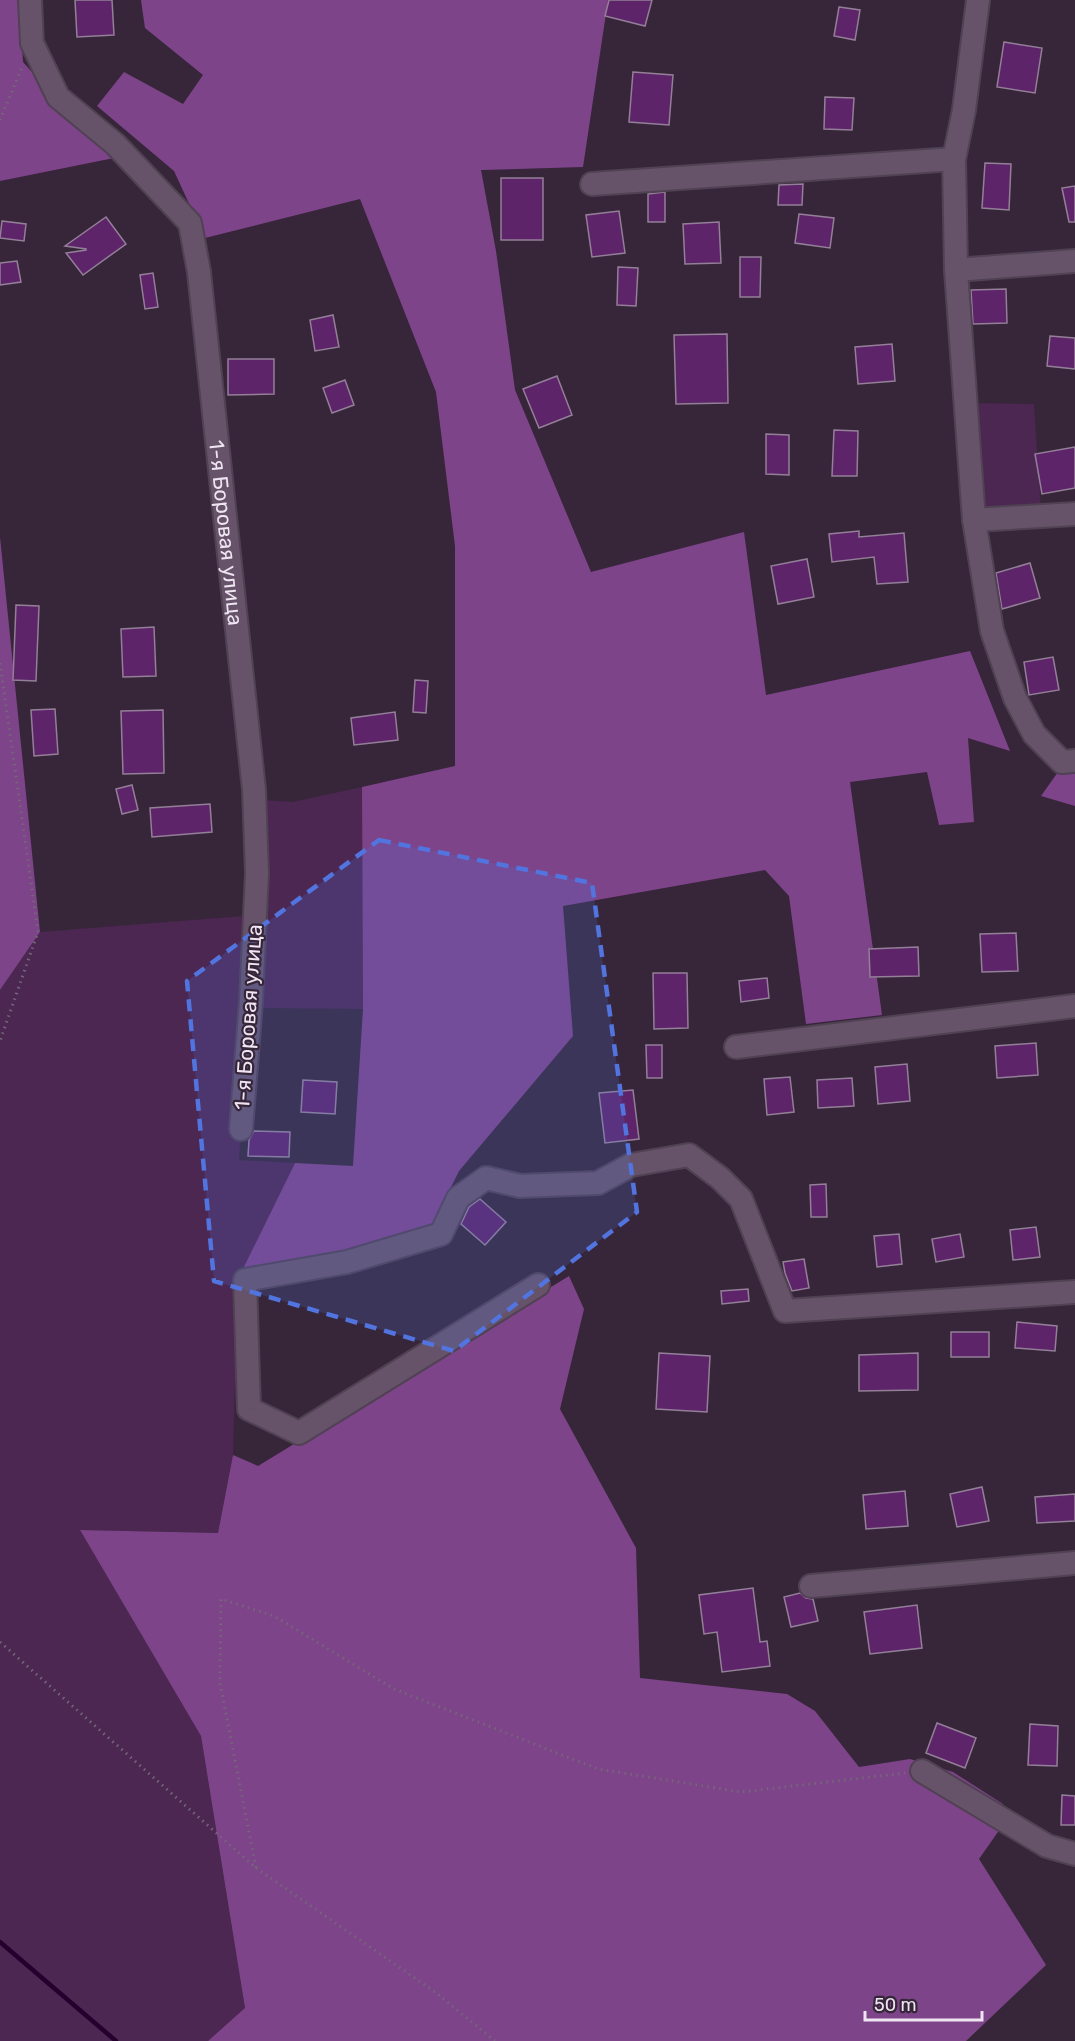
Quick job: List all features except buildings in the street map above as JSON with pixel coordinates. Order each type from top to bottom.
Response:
[{"type":"street","name":"1-я Боровая улица","points":[[30,0],[32,43],[58,97],[115,144],[190,223],[199,272],[254,790],[257,873],[251,1001],[241,1129]]},
{"type":"street","points":[[978,0],[964,110],[954,159],[956,270],[974,520],[992,631],[1015,698],[1034,734],[1062,762],[1075,761]]},
{"type":"street","points":[[592,184],[954,159]]},
{"type":"street","points":[[956,270],[1075,261]]},
{"type":"street","points":[[974,520],[1075,514]]},
{"type":"street","points":[[736,1047],[1075,1006]]},
{"type":"street","points":[[538,1285],[299,1433],[249,1408],[245,1280],[347,1262],[441,1234],[458,1198],[486,1178],[520,1186],[598,1183],[631,1165],[689,1155],[720,1178],[741,1199],[784,1311],[1075,1292]]},
{"type":"street","points":[[811,1586],[1075,1563]]},
{"type":"street","points":[[922,1771],[1047,1846],[1075,1854]]},
{"type":"path","points":[[0,120],[32,43]]},
{"type":"path","points":[[0,663],[38,932],[0,1041]]},
{"type":"path","points":[[256,1868],[220,1683],[221,1599],[274,1616],[394,1689],[598,1769],[741,1792],[922,1771]]},
{"type":"path","points":[[0,1642],[256,1868],[435,1992],[495,2041]]},
{"type":"highlighted area","points":[[379,840],[592,883],[637,1212],[454,1351],[214,1281],[187,981]]},
{"type":"shaded area","points":[[0,0],[19,0],[23,62],[81,127],[124,156],[0,181]]},
{"type":"shaded area","points":[[141,0],[608,0],[583,167],[481,170],[496,251],[515,390],[591,572],[744,532],[766,695],[970,651],[1010,751],[968,738],[974,822],[939,825],[927,772],[850,782],[882,1015],[806,1024],[789,896],[765,870],[563,906],[573,1036],[459,1171],[430,1229],[238,1279],[295,1163],[353,1166],[363,1009],[362,787],[455,766],[455,546],[436,392],[360,199],[205,238],[174,171],[97,106],[124,72],[183,104],[203,75],[145,28]]},
{"type":"shaded area","points":[[963,403],[1034,404],[1041,510],[972,507]]},
{"type":"shaded area","points":[[0,537],[40,932],[0,990]]},
{"type":"shaded area","points":[[1058,772],[1075,772],[1075,806],[1041,796]]},
{"type":"shaded area","points":[[362,787],[363,1009],[248,1008],[239,1160],[295,1163],[238,1279],[233,1455],[218,1533],[80,1530],[201,1736],[245,2009],[208,2041],[0,2041],[0,990],[40,932],[244,916],[245,805],[262,800],[293,802]]},
{"type":"shaded area","points":[[569,1276],[584,1309],[560,1409],[636,1548],[640,1678],[787,1694],[815,1711],[859,1767],[910,1759],[953,1772],[1003,1804],[1000,1829],[979,1859],[1046,1965],[966,2041],[208,2041],[245,2008],[201,1736],[80,1530],[218,1533],[233,1455],[258,1466]]},
{"type":"waterway","points":[[0,1942],[116,2041]]}]
